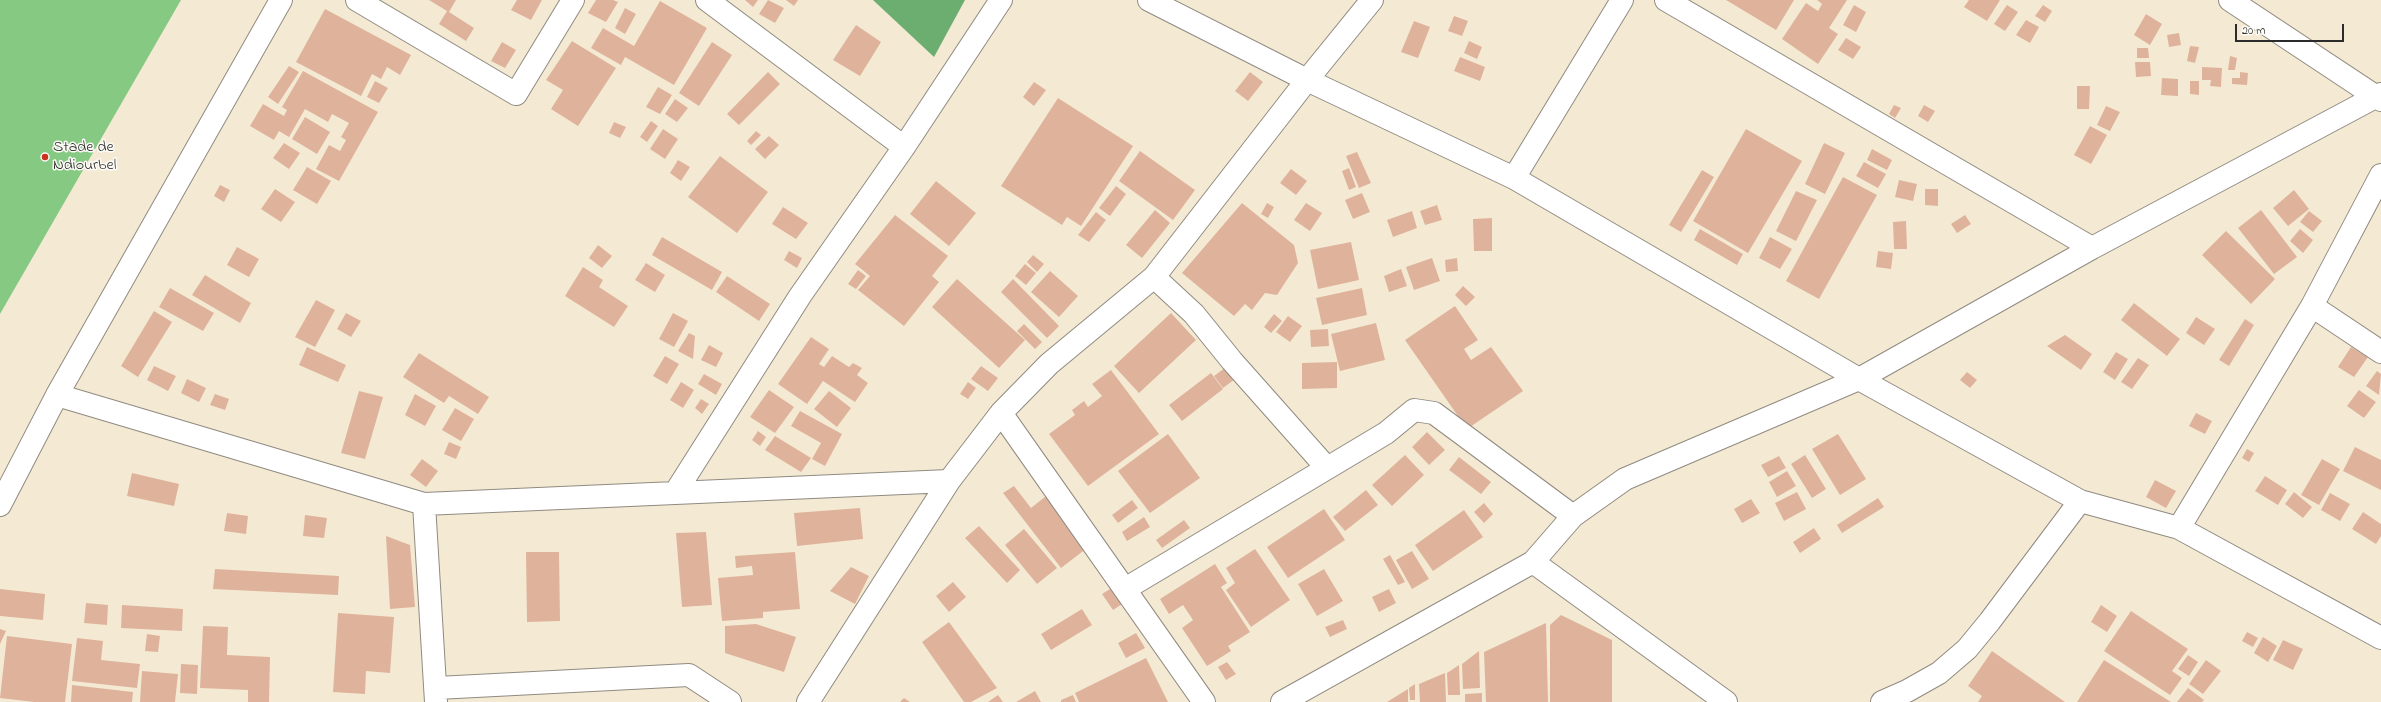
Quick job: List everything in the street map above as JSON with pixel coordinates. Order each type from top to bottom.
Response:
[{"type":"street","points":[[0,505],[58,395],[281,0]]},
{"type":"street","points":[[357,0],[516,94],[573,0]]},
{"type":"street","points":[[707,0],[904,147]]},
{"type":"street","points":[[674,493],[800,296],[904,147],[1001,0]]},
{"type":"street","points":[[1149,0],[1307,80],[1514,178],[1859,380],[2080,501],[2179,528],[2381,638]]},
{"type":"street","points":[[808,702],[949,481],[1001,413],[1049,364],[1154,277],[1307,80],[1372,0]]},
{"type":"street","points":[[1514,178],[1622,0]]},
{"type":"street","points":[[1666,0],[2092,248]]},
{"type":"street","points":[[1282,702],[1533,562],[1573,516],[1625,479],[1859,380],[2092,248],[2379,97],[2230,0]]},
{"type":"street","points":[[2179,528],[2312,306],[2381,175]]},
{"type":"street","points":[[1154,277],[1194,314],[1232,361],[1327,468]]},
{"type":"street","points":[[2312,306],[2381,352]]},
{"type":"street","points":[[58,395],[424,504],[949,481]]},
{"type":"street","points":[[1125,589],[1386,433],[1414,410],[1434,413],[1573,516]]},
{"type":"street","points":[[1001,413],[1204,702]]},
{"type":"street","points":[[1882,702],[1908,692],[1939,673],[1967,649],[1990,621],[2080,501]]},
{"type":"street","points":[[424,504],[437,695],[689,675],[730,702]]},
{"type":"street","points":[[1533,562],[1726,702]]},
{"type":"green space","name":"Stade de Ndiourbel","points":[[0,0],[181,0],[0,314]]},
{"type":"green space","points":[[873,0],[965,0],[934,57]]},
{"type":"building","points":[[429,0],[456,0],[449,12],[474,28],[466,41],[439,24],[447,11]]},
{"type":"building","points":[[517,0],[542,0],[531,20],[511,10]]},
{"type":"building","points":[[596,0],[613,0],[618,2],[606,22],[588,13]]},
{"type":"building","points":[[745,0],[758,0],[753,7]]},
{"type":"building","points":[[768,0],[784,8],[775,23],[759,14]]},
{"type":"building","points":[[786,0],[798,0],[794,6]]},
{"type":"building","points":[[1726,0],[1794,0],[1776,30]]},
{"type":"building","points":[[1817,0],[1847,0],[1829,28],[1838,34],[1818,64],[1782,39],[1806,3],[1818,11],[1822,4]]},
{"type":"building","points":[[1969,0],[2000,0],[1987,21],[1964,7]]},
{"type":"building","points":[[660,1],[707,28],[674,85],[625,57],[621,65],[591,48],[603,28],[634,46]]},
{"type":"building","points":[[1854,5],[1866,12],[1856,32],[1843,25]]},
{"type":"building","points":[[2007,5],[2018,12],[2005,31],[1994,24]]},
{"type":"building","points":[[2043,5],[2052,11],[2045,22],[2035,16]]},
{"type":"building","points":[[625,8],[636,14],[625,34],[615,28]]},
{"type":"building","points":[[325,9],[411,55],[400,75],[387,67],[381,79],[372,74],[361,96],[296,62]]},
{"type":"building","points":[[2146,14],[2162,24],[2150,45],[2134,35]]},
{"type":"building","points":[[1454,16],[1468,21],[1462,36],[1448,31]]},
{"type":"building","points":[[2026,20],[2039,27],[2030,43],[2016,35]]},
{"type":"building","points":[[1414,21],[1430,27],[1418,58],[1401,52]]},
{"type":"building","points":[[856,25],[881,42],[860,76],[833,60]]},
{"type":"building","points":[[2179,33],[2181,45],[2169,47],[2167,35]]},
{"type":"building","points":[[1846,38],[1861,47],[1853,59],[1838,50]]},
{"type":"building","points":[[572,41],[616,68],[578,126],[551,109],[563,90],[546,80]]},
{"type":"building","points":[[1469,41],[1482,47],[1477,59],[1464,53]]},
{"type":"building","points":[[502,42],[516,50],[505,68],[491,61]]},
{"type":"building","points":[[712,42],[732,55],[699,106],[679,93]]},
{"type":"building","points":[[2190,46],[2199,47],[2195,63],[2187,61]]},
{"type":"building","points":[[2137,48],[2148,48],[2149,58],[2137,58]]},
{"type":"building","points":[[2230,56],[2237,58],[2235,70],[2228,70]]},
{"type":"building","points":[[1460,57],[1485,67],[1480,81],[1454,71]]},
{"type":"building","points":[[2135,62],[2150,62],[2151,76],[2136,77]]},
{"type":"building","points":[[289,66],[299,72],[278,104],[268,97]]},
{"type":"building","points":[[2202,67],[2222,68],[2221,87],[2210,86],[2211,80],[2202,80]]},
{"type":"building","points":[[303,71],[378,112],[339,181],[316,169],[329,145],[340,151],[346,140],[341,137],[349,123],[332,114],[328,122],[305,109],[289,137],[279,131],[274,140],[250,126],[263,104],[284,116],[287,110],[282,107]]},
{"type":"building","points":[[768,72],[780,84],[739,125],[727,114]]},
{"type":"building","points":[[1250,72],[1263,82],[1248,101],[1235,91]]},
{"type":"building","points":[[2240,72],[2248,73],[2247,85],[2232,84],[2232,78],[2240,78]]},
{"type":"building","points":[[2162,78],[2178,79],[2178,96],[2161,95]]},
{"type":"building","points":[[375,81],[388,88],[379,103],[367,97]]},
{"type":"building","points":[[2190,81],[2199,81],[2199,95],[2190,94]]},
{"type":"building","points":[[1034,82],[1046,90],[1034,106],[1023,97]]},
{"type":"building","points":[[2077,86],[2090,86],[2089,109],[2077,109]]},
{"type":"building","points":[[658,87],[672,95],[660,114],[646,107]]},
{"type":"building","points":[[1058,98],[1133,146],[1081,226],[1067,217],[1062,225],[1001,186]]},
{"type":"building","points":[[675,99],[688,108],[677,122],[665,114]]},
{"type":"building","points":[[1894,105],[1901,108],[1895,118],[1889,114]]},
{"type":"building","points":[[1924,105],[1935,111],[1928,122],[1918,116]]},
{"type":"building","points":[[2106,106],[2120,112],[2110,131],[2097,125]]},
{"type":"building","points":[[305,117],[330,132],[317,154],[292,139]]},
{"type":"building","points":[[651,121],[658,126],[647,142],[640,137]]},
{"type":"building","points":[[614,122],[626,127],[620,138],[609,133]]},
{"type":"building","points":[[2090,126],[2107,135],[2091,164],[2074,155]]},
{"type":"building","points":[[663,129],[678,139],[665,159],[650,149]]},
{"type":"building","points":[[1746,129],[1802,161],[1748,253],[1693,221]]},
{"type":"building","points":[[756,131],[761,135],[751,145],[747,141]]},
{"type":"building","points":[[769,136],[779,145],[765,159],[755,149]]},
{"type":"building","points":[[284,143],[300,153],[289,169],[273,158]]},
{"type":"building","points":[[1824,143],[1845,153],[1825,194],[1805,184]]},
{"type":"building","points":[[1872,149],[1892,160],[1887,170],[1867,160]]},
{"type":"building","points":[[1140,151],[1195,190],[1173,220],[1119,181]]},
{"type":"building","points":[[1357,152],[1371,183],[1359,188],[1346,156]]},
{"type":"building","points":[[720,156],[768,192],[737,233],[688,197]]},
{"type":"building","points":[[678,160],[690,167],[681,181],[670,173]]},
{"type":"building","points":[[1864,162],[1886,174],[1878,188],[1856,176]]},
{"type":"building","points":[[307,167],[331,181],[317,204],[293,190]]},
{"type":"building","points":[[1349,168],[1356,187],[1349,190],[1342,171]]},
{"type":"building","points":[[1291,169],[1307,181],[1296,195],[1280,183]]},
{"type":"building","points":[[1702,170],[1714,177],[1681,232],[1669,225]]},
{"type":"building","points":[[1843,177],[1877,195],[1819,299],[1786,281]]},
{"type":"building","points":[[1899,180],[1917,184],[1913,201],[1895,197]]},
{"type":"building","points":[[936,181],[976,213],[949,246],[910,214]]},
{"type":"building","points":[[220,185],[230,190],[224,202],[214,196]]},
{"type":"building","points":[[1116,186],[1126,194],[1110,216],[1099,208]]},
{"type":"building","points":[[275,189],[295,202],[281,222],[261,209]]},
{"type":"building","points":[[1925,189],[1938,189],[1938,206],[1925,205]]},
{"type":"building","points":[[2294,190],[2309,209],[2288,226],[2273,208]]},
{"type":"building","points":[[1796,191],[1817,200],[1796,241],[1776,231]]},
{"type":"building","points":[[1362,193],[1370,212],[1353,219],[1345,200]]},
{"type":"building","points":[[1242,203],[1294,245],[1298,263],[1277,295],[1265,293],[1252,310],[1245,304],[1234,316],[1182,273]]},
{"type":"building","points":[[1267,203],[1274,207],[1268,218],[1261,214]]},
{"type":"building","points":[[1306,203],[1322,213],[1310,231],[1294,220]]},
{"type":"building","points":[[1437,205],[1442,220],[1425,225],[1420,211]]},
{"type":"building","points":[[783,207],[808,223],[796,239],[772,224]]},
{"type":"building","points":[[1155,210],[1170,223],[1142,258],[1126,245]]},
{"type":"building","points":[[2261,210],[2297,257],[2274,274],[2238,228]]},
{"type":"building","points":[[1412,211],[1417,228],[1393,237],[1387,220]]},
{"type":"building","points":[[2309,211],[2322,221],[2313,232],[2300,222]]},
{"type":"building","points":[[1096,212],[1106,220],[1089,242],[1078,235]]},
{"type":"building","points":[[895,215],[948,256],[932,276],[939,282],[904,326],[858,290],[870,276],[855,264]]},
{"type":"building","points":[[1965,215],[1971,224],[1957,233],[1951,224]]},
{"type":"building","points":[[1492,218],[1492,251],[1474,251],[1473,219]]},
{"type":"building","points":[[1906,221],[1907,249],[1894,249],[1893,222]]},
{"type":"building","points":[[1700,229],[1743,254],[1737,265],[1694,240]]},
{"type":"building","points":[[2300,229],[2313,240],[2303,253],[2290,241]]},
{"type":"building","points":[[2226,231],[2275,279],[2251,304],[2202,255]]},
{"type":"building","points":[[662,237],[722,272],[712,290],[652,255]]},
{"type":"building","points":[[1770,237],[1792,249],[1780,269],[1759,258]]},
{"type":"building","points":[[1351,242],[1359,280],[1318,289],[1310,250]]},
{"type":"building","points":[[598,245],[612,256],[602,268],[589,258]]},
{"type":"building","points":[[237,247],[259,259],[249,277],[227,265]]},
{"type":"building","points":[[789,251],[802,258],[797,268],[784,260]]},
{"type":"building","points":[[1878,251],[1893,253],[1891,269],[1876,267]]},
{"type":"building","points":[[1033,255],[1044,264],[1037,272],[1027,262]]},
{"type":"building","points":[[1432,258],[1440,281],[1414,290],[1406,267]]},
{"type":"building","points":[[1457,258],[1458,271],[1446,272],[1445,260]]},
{"type":"building","points":[[646,263],[665,275],[655,292],[635,280]]},
{"type":"building","points":[[1025,264],[1036,273],[1026,285],[1015,276]]},
{"type":"building","points":[[583,267],[603,280],[599,287],[628,306],[614,327],[565,296]]},
{"type":"building","points":[[1401,269],[1407,286],[1389,292],[1384,276]]},
{"type":"building","points":[[858,270],[866,276],[856,289],[848,284]]},
{"type":"building","points":[[1050,271],[1078,296],[1059,317],[1031,292]]},
{"type":"building","points":[[205,275],[251,303],[240,323],[192,295]]},
{"type":"building","points":[[727,276],[770,304],[759,321],[716,292]]},
{"type":"building","points":[[957,279],[1025,340],[999,368],[932,307]]},
{"type":"building","points":[[1013,279],[1059,326],[1047,338],[1001,292]]},
{"type":"building","points":[[1463,286],[1475,297],[1466,306],[1455,295]]},
{"type":"building","points":[[170,288],[214,313],[203,331],[159,307]]},
{"type":"building","points":[[1362,288],[1367,315],[1322,325],[1316,298]]},
{"type":"building","points":[[316,300],[335,310],[315,347],[295,337]]},
{"type":"building","points":[[2134,303],[2180,339],[2167,356],[2121,320]]},
{"type":"building","points":[[1455,306],[1478,340],[1464,349],[1471,360],[1491,347],[1523,391],[1467,429],[1405,340]]},
{"type":"building","points":[[154,311],[172,322],[138,377],[121,366]]},
{"type":"building","points":[[346,313],[361,321],[351,337],[337,329]]},
{"type":"building","points":[[673,313],[688,321],[674,347],[659,339]]},
{"type":"building","points":[[1171,313],[1196,340],[1139,393],[1114,366]]},
{"type":"building","points":[[1274,314],[1282,321],[1271,333],[1264,327]]},
{"type":"building","points":[[1288,316],[1302,326],[1290,342],[1276,332]]},
{"type":"building","points":[[2196,317],[2215,329],[2204,345],[2186,333]]},
{"type":"building","points":[[2245,319],[2254,325],[2229,366],[2219,360]]},
{"type":"building","points":[[1376,323],[1385,360],[1340,371],[1331,334]]},
{"type":"building","points":[[1024,324],[1042,342],[1035,349],[1017,331]]},
{"type":"building","points":[[1328,329],[1329,346],[1311,347],[1310,330]]},
{"type":"building","points":[[689,333],[695,336],[693,359],[678,351]]},
{"type":"building","points":[[2065,335],[2092,354],[2081,370],[2047,346]]},
{"type":"building","points":[[811,337],[829,349],[819,364],[824,367],[832,356],[849,367],[853,363],[862,368],[857,375],[868,383],[855,402],[823,381],[807,404],[778,384]]},
{"type":"building","points":[[709,345],[723,353],[716,367],[701,360]]},
{"type":"building","points":[[307,347],[346,365],[338,382],[299,365]]},
{"type":"building","points":[[2351,347],[2368,357],[2354,377],[2338,367]]},
{"type":"building","points":[[2116,352],[2128,359],[2115,380],[2103,372]]},
{"type":"building","points":[[419,353],[489,397],[478,414],[449,396],[444,403],[403,377]]},
{"type":"building","points":[[665,356],[679,364],[667,384],[653,376]]},
{"type":"building","points":[[2138,358],[2149,365],[2132,389],[2121,382]]},
{"type":"building","points":[[1337,362],[1337,388],[1302,389],[1302,363]]},
{"type":"building","points":[[154,366],[176,376],[168,391],[147,380]]},
{"type":"building","points":[[981,366],[998,378],[988,391],[971,379]]},
{"type":"building","points":[[1226,367],[1235,379],[1223,388],[1214,376]]},
{"type":"building","points":[[1111,370],[1159,434],[1088,486],[1049,434],[1075,415],[1072,410],[1084,401],[1088,407],[1102,396],[1092,384]]},
{"type":"building","points":[[2377,371],[2381,374],[2379,395],[2366,386]]},
{"type":"building","points":[[1967,372],[1977,380],[1970,388],[1960,380]]},
{"type":"building","points":[[1211,373],[1223,389],[1182,421],[1169,405]]},
{"type":"building","points":[[704,374],[722,384],[716,395],[698,384]]},
{"type":"building","points":[[187,379],[206,388],[199,402],[181,393]]},
{"type":"building","points":[[681,382],[694,390],[683,408],[670,400]]},
{"type":"building","points":[[968,382],[976,388],[968,399],[960,394]]},
{"type":"building","points":[[769,390],[794,407],[775,433],[750,417]]},
{"type":"building","points":[[2359,390],[2376,402],[2364,418],[2347,406]]},
{"type":"building","points":[[359,391],[383,397],[365,459],[341,453]]},
{"type":"building","points":[[829,391],[851,408],[837,427],[814,409]]},
{"type":"building","points":[[215,394],[229,399],[225,410],[210,405]]},
{"type":"building","points":[[415,394],[436,406],[425,426],[405,415]]},
{"type":"building","points":[[701,399],[709,404],[702,414],[695,408]]},
{"type":"building","points":[[455,408],[474,419],[461,441],[442,430]]},
{"type":"building","points":[[800,411],[842,434],[825,466],[812,459],[821,443],[791,426]]},
{"type":"building","points":[[2196,413],[2212,421],[2205,434],[2189,426]]},
{"type":"building","points":[[758,431],[766,437],[760,446],[752,440]]},
{"type":"building","points":[[1427,432],[1445,450],[1429,465],[1412,447]]},
{"type":"building","points":[[1168,434],[1200,478],[1150,513],[1118,471]]},
{"type":"building","points":[[1838,434],[1866,479],[1840,495],[1812,449]]},
{"type":"building","points":[[775,436],[811,458],[801,472],[765,450]]},
{"type":"building","points":[[449,442],[461,447],[456,459],[444,454]]},
{"type":"building","points":[[2355,447],[2381,460],[2381,490],[2343,471]]},
{"type":"building","points":[[2247,449],[2254,453],[2249,462],[2242,458]]},
{"type":"building","points":[[1405,455],[1424,475],[1392,506],[1372,485]]},
{"type":"building","points":[[1805,455],[1826,489],[1812,498],[1791,464]]},
{"type":"building","points":[[1779,456],[1786,468],[1768,477],[1761,465]]},
{"type":"building","points":[[1459,457],[1491,482],[1481,494],[1449,470]]},
{"type":"building","points":[[422,459],[438,471],[426,487],[410,475]]},
{"type":"building","points":[[2322,459],[2340,469],[2319,505],[2301,495]]},
{"type":"building","points":[[1787,471],[1796,486],[1777,497],[1769,482]]},
{"type":"building","points":[[132,473],[179,484],[174,506],[127,496]]},
{"type":"building","points":[[2265,476],[2287,490],[2278,505],[2255,491]]},
{"type":"building","points":[[2155,480],[2176,491],[2166,508],[2146,497]]},
{"type":"building","points":[[1014,486],[1031,508],[1051,492],[1091,545],[1061,568],[1003,493]]},
{"type":"building","points":[[1366,490],[1378,505],[1345,531],[1333,517]]},
{"type":"building","points":[[1797,492],[1806,509],[1784,521],[1775,503]]},
{"type":"building","points":[[2294,492],[2312,507],[2303,518],[2285,504]]},
{"type":"building","points":[[2330,493],[2350,504],[2340,521],[2321,510]]},
{"type":"building","points":[[1878,498],[1884,507],[1842,533],[1837,525]]},
{"type":"building","points":[[1751,499],[1760,513],[1742,523],[1734,509]]},
{"type":"building","points":[[1132,500],[1138,508],[1118,523],[1112,515]]},
{"type":"building","points":[[1484,503],[1493,514],[1484,523],[1474,512]]},
{"type":"building","points":[[860,508],[863,539],[797,546],[794,513]]},
{"type":"building","points":[[1324,509],[1345,540],[1288,578],[1267,547]]},
{"type":"building","points":[[1464,510],[1483,537],[1433,571],[1415,545]]},
{"type":"building","points":[[2363,512],[2381,524],[2381,536],[2376,544],[2352,529]]},
{"type":"building","points":[[227,513],[248,516],[246,534],[224,531]]},
{"type":"building","points":[[305,515],[327,518],[324,538],[303,536]]},
{"type":"building","points":[[1144,517],[1150,527],[1127,541],[1122,532]]},
{"type":"building","points":[[1184,520],[1190,528],[1162,548],[1156,540]]},
{"type":"building","points":[[979,526],[1020,570],[1007,583],[965,538]]},
{"type":"building","points":[[1814,528],[1821,539],[1800,553],[1793,542]]},
{"type":"building","points":[[1024,529],[1057,568],[1037,584],[1005,545]]},
{"type":"building","points":[[706,532],[712,605],[682,607],[676,533]]},
{"type":"building","points":[[386,536],[410,545],[415,607],[390,609]]},
{"type":"building","points":[[1255,549],[1290,600],[1251,627],[1226,590],[1235,583],[1226,568]]},
{"type":"building","points":[[1412,551],[1429,579],[1412,589],[1396,560]]},
{"type":"building","points":[[526,552],[559,552],[560,621],[527,622]]},
{"type":"building","points":[[795,552],[800,609],[763,612],[763,618],[722,621],[718,578],[753,575],[752,566],[736,568],[735,556]]},
{"type":"building","points":[[1390,555],[1405,582],[1398,585],[1383,559]]},
{"type":"building","points":[[1215,564],[1227,583],[1221,587],[1250,632],[1228,646],[1231,651],[1207,666],[1182,628],[1193,620],[1183,605],[1169,614],[1160,599]]},
{"type":"building","points":[[851,567],[869,576],[855,604],[830,591]]},
{"type":"building","points":[[215,569],[339,576],[338,595],[213,589]]},
{"type":"building","points":[[1324,569],[1343,601],[1317,616],[1298,584]]},
{"type":"building","points":[[953,582],[966,597],[949,612],[936,596]]},
{"type":"building","points":[[1115,586],[1125,602],[1113,610],[1102,594]]},
{"type":"building","points":[[0,589],[45,594],[43,620],[0,616]]},
{"type":"building","points":[[1389,589],[1396,603],[1379,612],[1372,597]]},
{"type":"building","points":[[86,603],[108,605],[107,625],[84,623]]},
{"type":"building","points":[[122,605],[183,609],[182,631],[121,628]]},
{"type":"building","points":[[2101,605],[2117,616],[2107,632],[2091,622]]},
{"type":"building","points":[[1082,609],[1092,625],[1051,650],[1041,634]]},
{"type":"building","points":[[2131,611],[2188,649],[2172,671],[2182,678],[2170,695],[2104,651]]},
{"type":"building","points":[[338,613],[394,617],[390,673],[366,671],[365,694],[333,692]]},
{"type":"building","points":[[1561,615],[1612,640],[1612,702],[1550,702],[1550,625]]},
{"type":"building","points":[[1343,620],[1347,629],[1330,637],[1325,627]]},
{"type":"building","points":[[949,622],[997,688],[971,702],[964,702],[922,642]]},
{"type":"building","points":[[1546,623],[1548,702],[1486,702],[1484,652]]},
{"type":"building","points":[[756,624],[796,637],[784,672],[725,653],[725,626]]},
{"type":"building","points":[[203,626],[228,627],[227,655],[270,657],[269,702],[248,702],[248,690],[200,688]]},
{"type":"building","points":[[0,629],[6,631],[0,644]]},
{"type":"building","points":[[2247,632],[2258,638],[2253,647],[2242,641]]},
{"type":"building","points":[[1136,633],[1145,648],[1126,658],[1118,643]]},
{"type":"building","points":[[147,634],[160,636],[158,652],[145,651]]},
{"type":"building","points":[[7,636],[72,644],[65,702],[34,702],[0,698]]},
{"type":"building","points":[[2263,637],[2277,646],[2268,662],[2254,653]]},
{"type":"building","points":[[77,638],[103,641],[101,660],[140,664],[137,688],[72,681]]},
{"type":"building","points":[[2283,640],[2303,649],[2293,670],[2273,660]]},
{"type":"building","points":[[1479,651],[1480,688],[1463,689],[1462,664]]},
{"type":"building","points":[[1992,651],[2065,702],[1978,702],[1982,696],[1968,686]]},
{"type":"building","points":[[2188,655],[2198,662],[2189,676],[2178,669]]},
{"type":"building","points":[[1146,658],[1168,702],[1079,702],[1075,693]]},
{"type":"building","points":[[2104,660],[2171,702],[2077,702]]},
{"type":"building","points":[[2206,660],[2221,671],[2203,694],[2189,684]]},
{"type":"building","points":[[1227,662],[1236,674],[1226,680],[1218,667]]},
{"type":"building","points":[[181,664],[198,665],[197,694],[180,693]]},
{"type":"building","points":[[1459,665],[1460,695],[1448,695],[1447,673]]},
{"type":"building","points":[[142,671],[178,674],[175,702],[140,702]]},
{"type":"building","points":[[1445,673],[1446,702],[1420,702],[1419,684]]},
{"type":"building","points":[[1415,684],[1415,700],[1410,700],[1409,688]]},
{"type":"building","points":[[72,685],[133,692],[132,702],[71,702]]},
{"type":"building","points":[[2188,688],[2204,700],[2202,702],[2177,702]]},
{"type":"building","points":[[1408,689],[1408,702],[1387,702]]},
{"type":"building","points":[[1035,691],[1041,702],[1016,702]]},
{"type":"building","points":[[1482,693],[1482,702],[1465,702],[1465,694]]},
{"type":"building","points":[[998,695],[1003,702],[988,702]]},
{"type":"building","points":[[1073,695],[1076,702],[1061,702],[1061,700]]},
{"type":"building","points":[[904,698],[910,702],[900,702]]},
{"type":"place","name":"Stade de Ndiourbel","points":[[45,157]]}]
